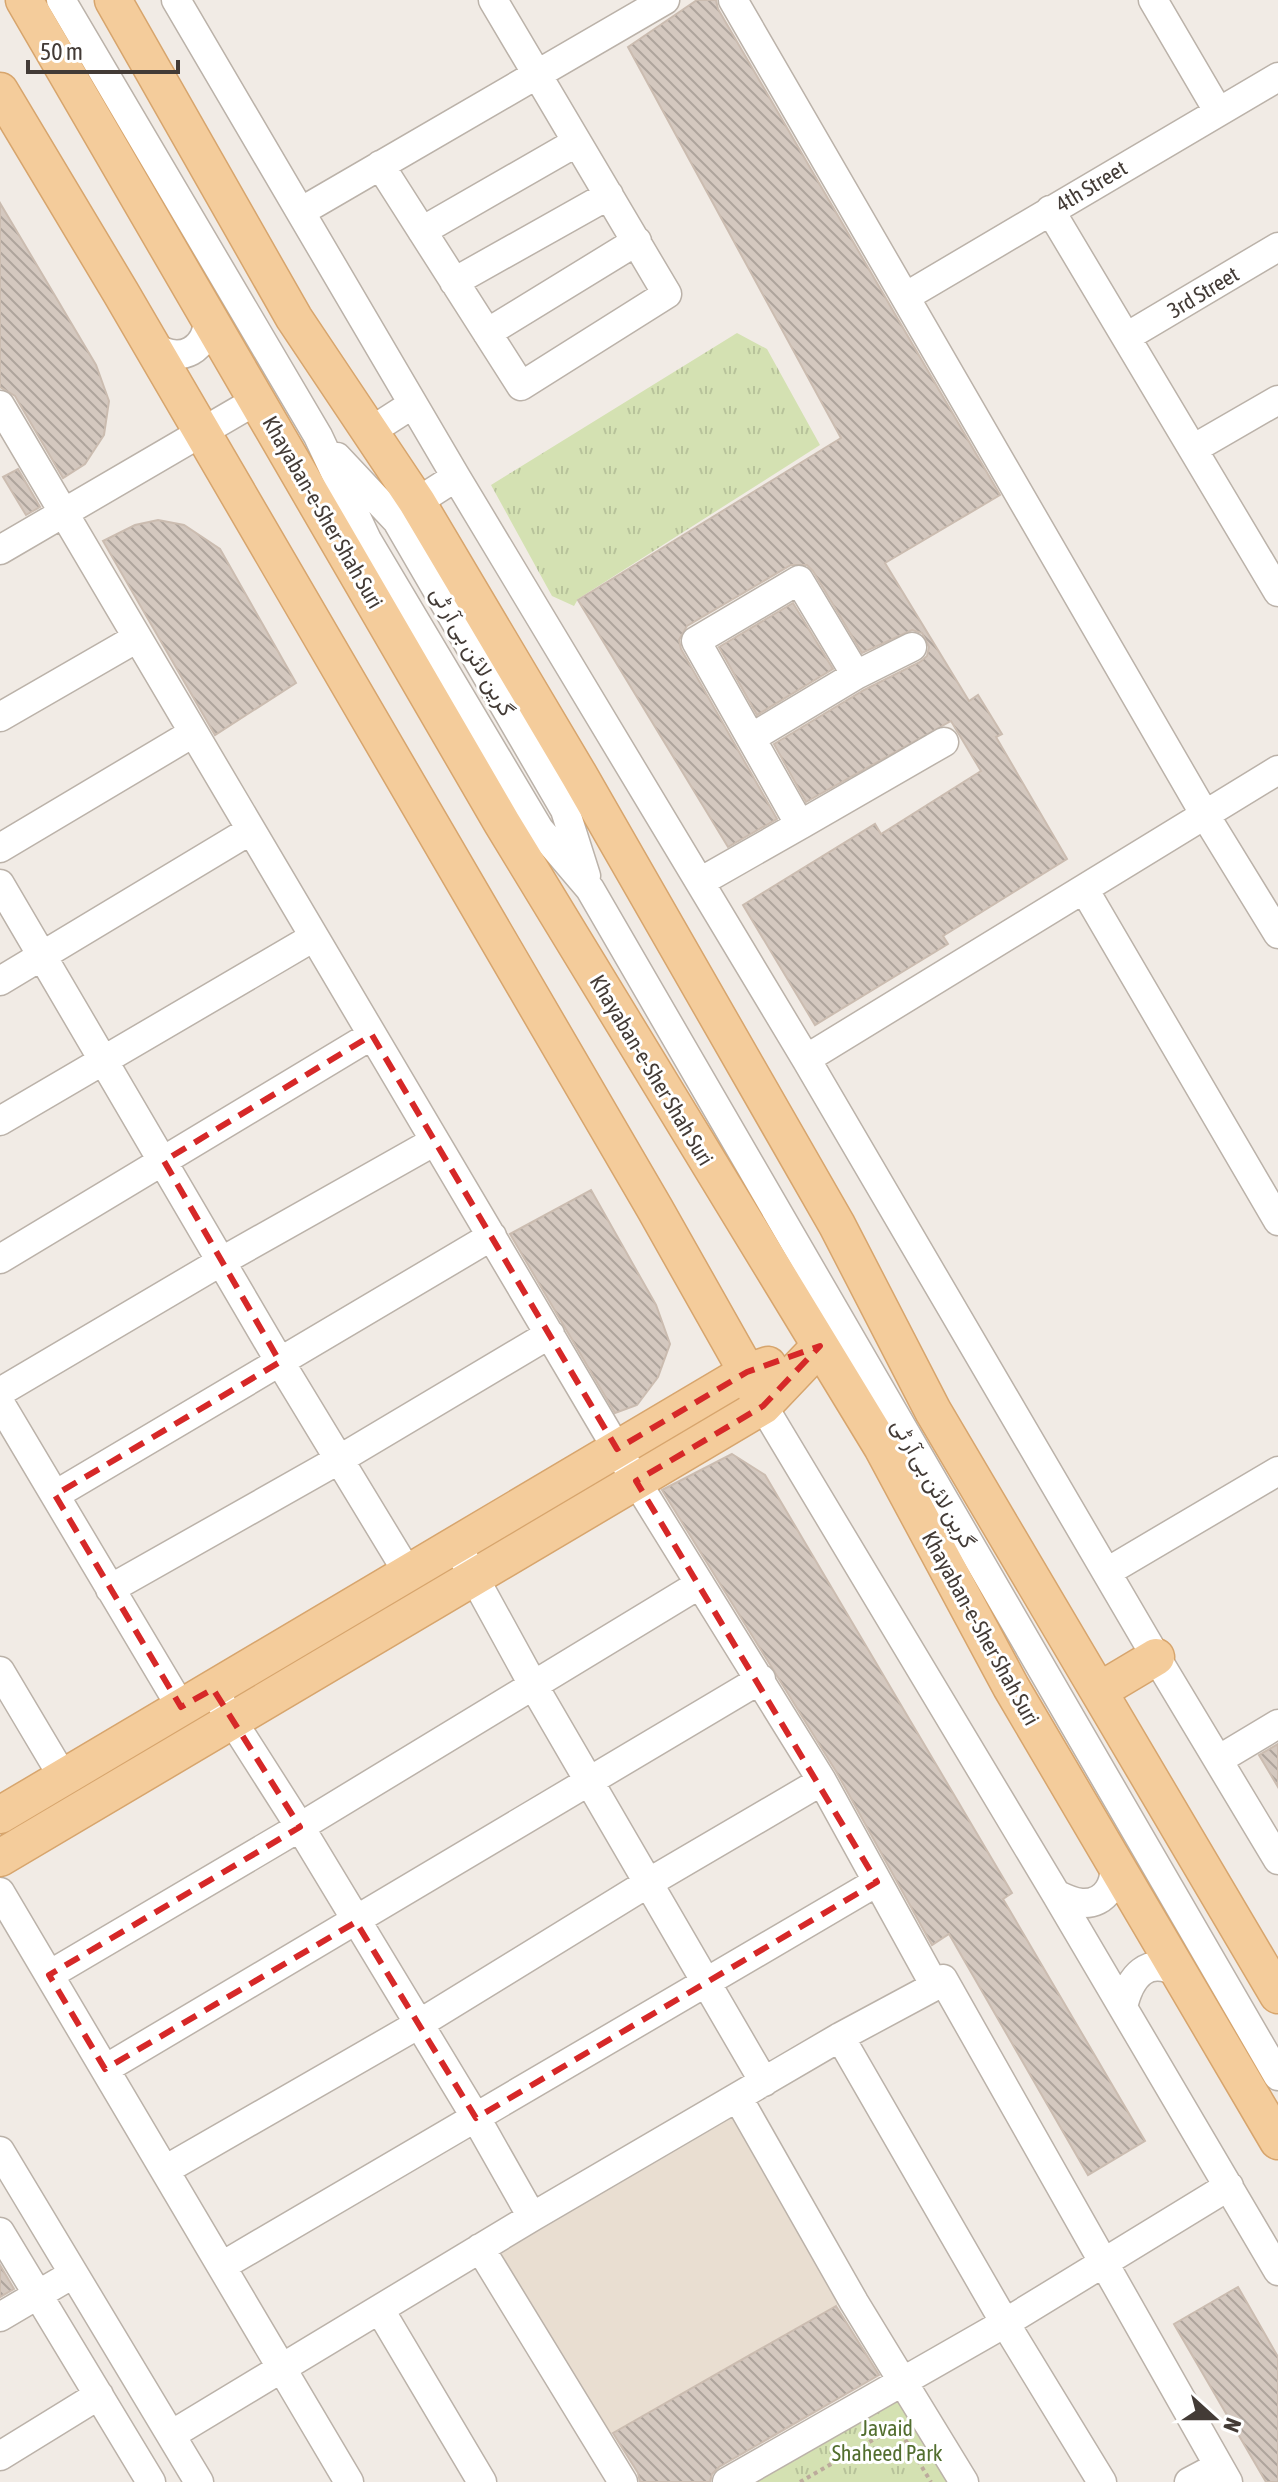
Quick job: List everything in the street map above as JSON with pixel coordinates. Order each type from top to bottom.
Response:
[{"type":"main road","name":"Khayaban-e-Sher Shah Suri","points":[[24,0],[502,823],[882,1447],[1011,1687],[1278,2141]]},
{"type":"main road","points":[[113,0],[294,318],[417,502],[595,802],[837,1225],[933,1411],[1278,1995]]},
{"type":"main road","points":[[0,91],[152,345],[648,1196],[763,1406]]},
{"type":"main road","points":[[0,1815],[747,1372],[820,1346]]},
{"type":"main road","points":[[0,1858],[763,1406],[820,1346]]},
{"type":"main road","points":[[1099,1691],[1156,1657]]},
{"type":"street","name":"گرین لائن بی آر ٹی","points":[[61,0],[318,436],[367,540],[531,816],[590,889],[1278,2076]]},
{"type":"street","points":[[176,0],[456,477],[806,1059],[1156,1657],[1277,1856]]},
{"type":"street","points":[[380,165],[521,386],[667,294],[493,0]]},
{"type":"street","points":[[733,0],[1205,815],[1278,934]]},
{"type":"street","points":[[1153,0],[1218,111]]},
{"type":"street","points":[[302,211],[653,3]]},
{"type":"street","name":"4th Street","points":[[905,297],[1278,77]]},
{"type":"street","points":[[422,231],[577,142]]},
{"type":"street","points":[[454,282],[609,195]]},
{"type":"street","points":[[1050,210],[1274,578]]},
{"type":"street","points":[[487,333],[637,241]]},
{"type":"street","name":"3rd Street","points":[[1128,336],[1278,247]]},
{"type":"street","points":[[152,345],[170,355],[191,351],[205,336],[208,315]]},
{"type":"street","points":[[0,550],[257,400]]},
{"type":"street","points":[[1193,449],[1278,400]]},
{"type":"street","points":[[371,431],[413,404]]},
{"type":"street","points":[[0,405],[636,1481],[822,1781],[935,1986]]},
{"type":"street","points":[[219,461],[220,450],[233,431],[254,423],[276,431]]},
{"type":"street","points":[[417,502],[456,477]]},
{"type":"street","points":[[800,825],[696,641],[799,580],[856,675]]},
{"type":"street","points":[[0,717],[137,638]]},
{"type":"street","points":[[751,738],[856,675],[912,647]]},
{"type":"street","points":[[0,848],[193,733]]},
{"type":"street","points":[[700,882],[944,742]]},
{"type":"street","points":[[806,1059],[1278,770]]},
{"type":"street","points":[[0,981],[251,830]]},
{"type":"street","points":[[0,884],[280,1362],[408,1573]]},
{"type":"street","points":[[1084,889],[1278,1221]]},
{"type":"street","points":[[0,1121],[314,937]]},
{"type":"street","points":[[0,1259],[372,1035]]},
{"type":"street","points":[[0,1392],[222,1261],[435,1141]]},
{"type":"street","points":[[55,1495],[492,1236]]},
{"type":"street","points":[[110,1589],[340,1459],[550,1334]]},
{"type":"street","points":[[0,1403],[181,1707]]},
{"type":"street","points":[[763,1406],[1278,2271]]},
{"type":"street","points":[[1107,1572],[1278,1471]]},
{"type":"street","points":[[456,1545],[532,1683],[764,2082]]},
{"type":"street","points":[[49,1975],[700,1584]]},
{"type":"street","points":[[0,1671],[63,1777]]},
{"type":"street","points":[[105,2069],[761,1679]]},
{"type":"street","points":[[213,1689],[476,2118],[532,2217]]},
{"type":"street","points":[[1218,1760],[1278,1724]]},
{"type":"street","points":[[165,2170],[419,2024],[648,1883],[822,1781]]},
{"type":"street","points":[[1056,1894],[1086,1903],[1104,1896],[1114,1879],[1113,1859]]},
{"type":"street","points":[[222,2266],[877,1882]]},
{"type":"street","points":[[0,1892],[349,2482]]},
{"type":"street","points":[[1123,2007],[1131,1983],[1148,1968],[1170,1968],[1180,1974]]},
{"type":"street","points":[[171,2435],[532,2217],[943,1979],[1224,2474],[1189,2482]]},
{"type":"street","points":[[840,2037],[1005,2323],[1102,2482]]},
{"type":"street","points":[[738,2098],[902,2382],[964,2482]]},
{"type":"street","points":[[0,2151],[199,2482]]},
{"type":"street","points":[[727,2482],[1005,2323],[1229,2186]]},
{"type":"street","points":[[0,2232],[151,2482]]},
{"type":"street","points":[[480,2248],[623,2482]]},
{"type":"street","points":[[0,2317],[73,2274]]},
{"type":"street","points":[[380,2310],[482,2482]]},
{"type":"street","points":[[0,2456],[99,2395]]},
{"type":"path","points":[[800,2482],[897,2426],[931,2482]]},
{"type":"highlighted area","points":[[372,1035],[617,1449],[747,1372],[820,1346],[763,1406],[636,1481],[877,1882],[476,2118],[356,1922],[105,2069],[49,1975],[300,1827],[213,1689],[181,1707],[55,1495],[280,1362],[164,1161]]},
{"type":"shaded area","points":[[738,2098],[848,2299],[599,2441],[480,2248]]},
{"type":"green space","points":[[737,333],[767,349],[820,445],[578,599],[574,606],[552,596],[491,485]]},
{"type":"green space","name":"Javaid Shaheed Park","points":[[902,2382],[964,2482],[728,2482]]},
{"type":"building","points":[[697,0],[716,0],[718,9],[1000,495],[885,563],[969,701],[978,695],[1002,734],[996,737],[1067,859],[943,936],[948,944],[815,1025],[743,905],[875,824],[881,834],[981,771],[951,721],[806,802],[774,744],[864,690],[920,662],[927,656],[929,647],[922,633],[912,630],[862,653],[813,571],[807,565],[791,565],[687,626],[679,640],[681,649],[777,819],[728,847],[578,600],[841,438],[628,47]]},
{"type":"building","points":[[0,203],[96,365],[109,401],[104,435],[85,464],[63,478],[15,396],[0,387]]},
{"type":"building","points":[[18,469],[40,507],[26,515],[3,477]]},
{"type":"building","points":[[158,520],[184,525],[220,549],[296,683],[215,735],[103,541],[135,525]]},
{"type":"building","points":[[793,603],[833,669],[757,715],[719,647]]},
{"type":"building","points":[[591,1190],[656,1305],[670,1344],[658,1377],[637,1405],[615,1413],[510,1234]]},
{"type":"building","points":[[732,1454],[765,1475],[1012,1893],[1003,1899],[1145,2141],[1088,2175],[949,1934],[932,1945],[837,1773],[662,1490]]},
{"type":"building","points":[[1278,1744],[1278,1787],[1259,1755]]},
{"type":"building","points":[[0,2265],[14,2289],[0,2297]]},
{"type":"building","points":[[1238,2287],[1278,2357],[1278,2482],[1266,2482],[1174,2324]]},
{"type":"building","points":[[836,2306],[879,2375],[719,2467],[712,2474],[710,2482],[640,2482],[638,2473],[613,2433]]}]
